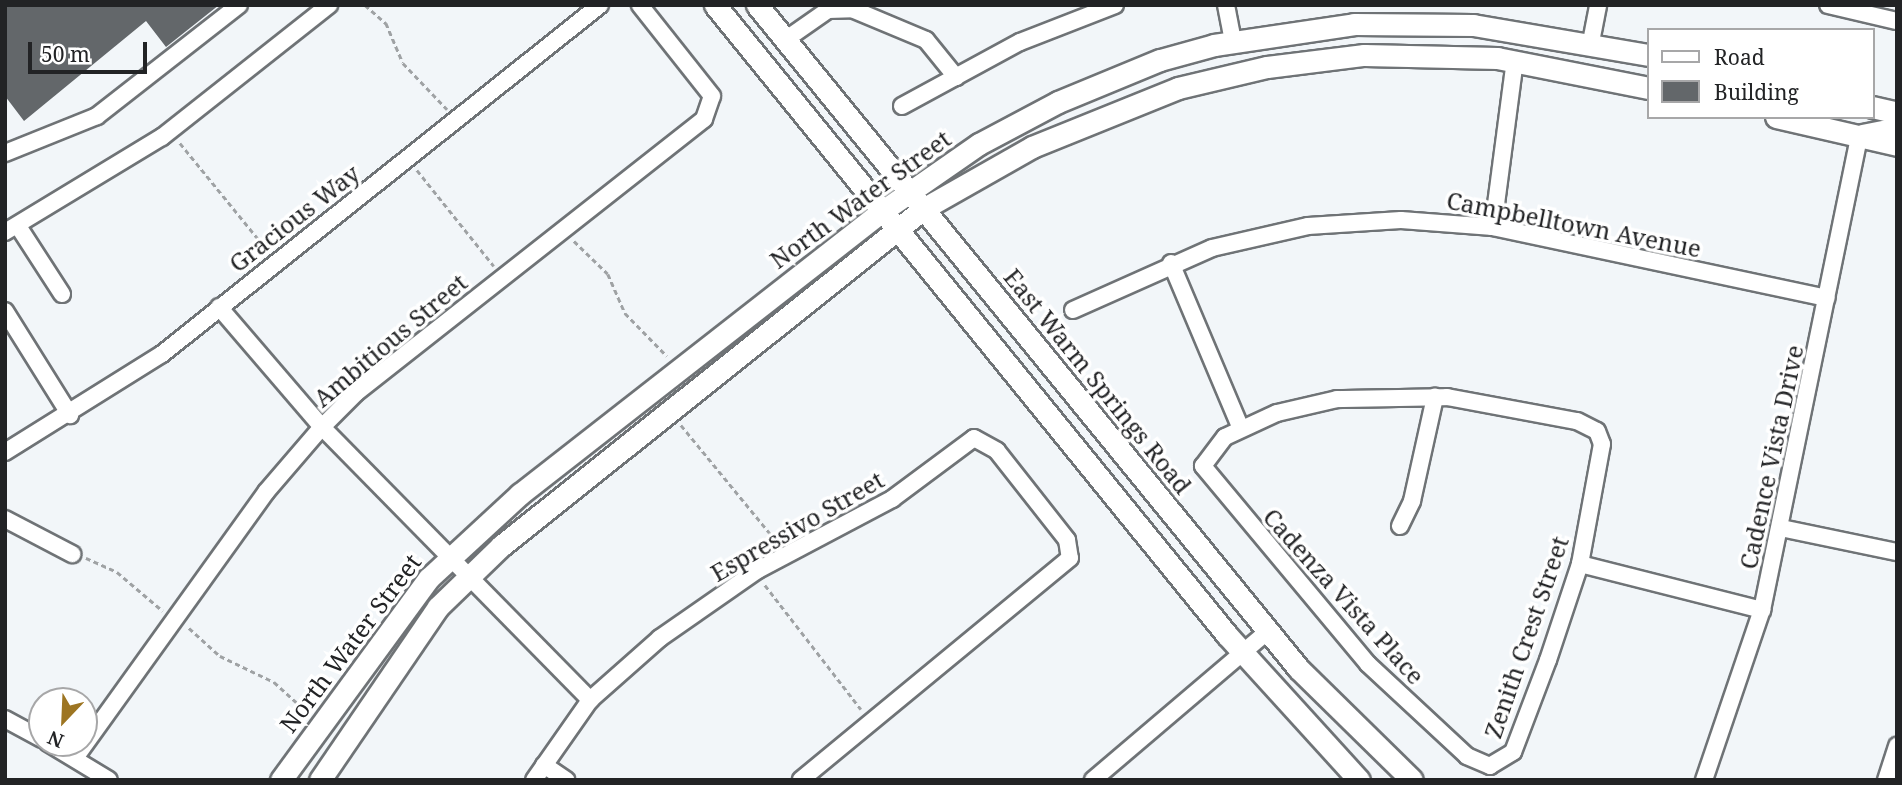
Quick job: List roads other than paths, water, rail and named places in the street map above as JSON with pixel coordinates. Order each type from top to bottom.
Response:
[{"type":"main road","points":[[715,5],[1242,654],[1359,780]]},
{"type":"main road","name":"East Warm Springs Road","points":[[757,5],[1268,631],[1332,706],[1412,780]]},
{"type":"main road","name":"North Water Street","points":[[281,780],[394,621],[452,555],[677,370],[881,212],[910,191],[1058,102],[1160,60],[1233,41],[1415,23],[1591,42],[1646,55]]},
{"type":"main road","name":"North Water Street","points":[[320,780],[410,643],[471,574],[923,209],[1094,118],[1216,77],[1364,54],[1515,61],[1646,88]]},
{"type":"main road","points":[[1874,107],[1897,113]]},
{"type":"main road","points":[[1785,119],[1897,145]]},
{"type":"main road","points":[[1859,136],[1897,128]]},
{"type":"street","points":[[5,153],[97,116],[239,5]]},
{"type":"street","points":[[62,294],[12,229],[171,130],[329,5]]},
{"type":"street","name":"Gracious Way","points":[[5,452],[70,415],[219,307],[600,5]]},
{"type":"street","name":"Ambitious Street","points":[[75,758],[265,492],[321,428],[711,108],[706,85],[640,5]]},
{"type":"street","points":[[902,106],[1020,42],[1115,5]]},
{"type":"street","points":[[1226,5],[1233,41]]},
{"type":"street","points":[[1591,42],[1598,5]]},
{"type":"street","points":[[1828,5],[1897,22]]},
{"type":"street","points":[[785,40],[821,13],[852,9],[926,40],[956,77]]},
{"type":"street","points":[[1493,227],[1515,61]]},
{"type":"street","name":"Cadence Vista Drive","points":[[1704,780],[1762,610],[1781,528],[1859,136]]},
{"type":"street","name":"Campbelltown Avenue","points":[[1073,310],[1171,263],[1308,226],[1401,219],[1493,227],[1827,298]]},
{"type":"street","points":[[1171,263],[1240,426],[1337,399],[1435,397],[1412,501],[1400,526]]},
{"type":"street","points":[[219,307],[321,428],[471,574],[590,700]]},
{"type":"street","points":[[5,311],[70,415]]},
{"type":"street","name":"Zenith Crest Street","points":[[1435,397],[1577,421],[1600,436],[1580,564],[1516,746],[1497,765]]},
{"type":"street","name":"Cadenza Vista Place","points":[[1240,426],[1212,449],[1203,467],[1368,664],[1467,756],[1497,765]]},
{"type":"street","name":"Espressivo Street","points":[[534,780],[590,700],[660,638],[752,574],[892,499],[974,438],[997,451],[1067,540],[1070,558],[800,780]]},
{"type":"street","points":[[5,519],[72,554]]},
{"type":"street","points":[[1781,528],[1897,552]]},
{"type":"street","points":[[1580,564],[1762,610]]},
{"type":"street","points":[[1093,780],[1268,631]]},
{"type":"street","points":[[5,719],[28,731]]},
{"type":"street","points":[[1886,780],[1897,746]]},
{"type":"street","points":[[75,758],[109,780]]},
{"type":"street","points":[[544,765],[566,780]]}]
